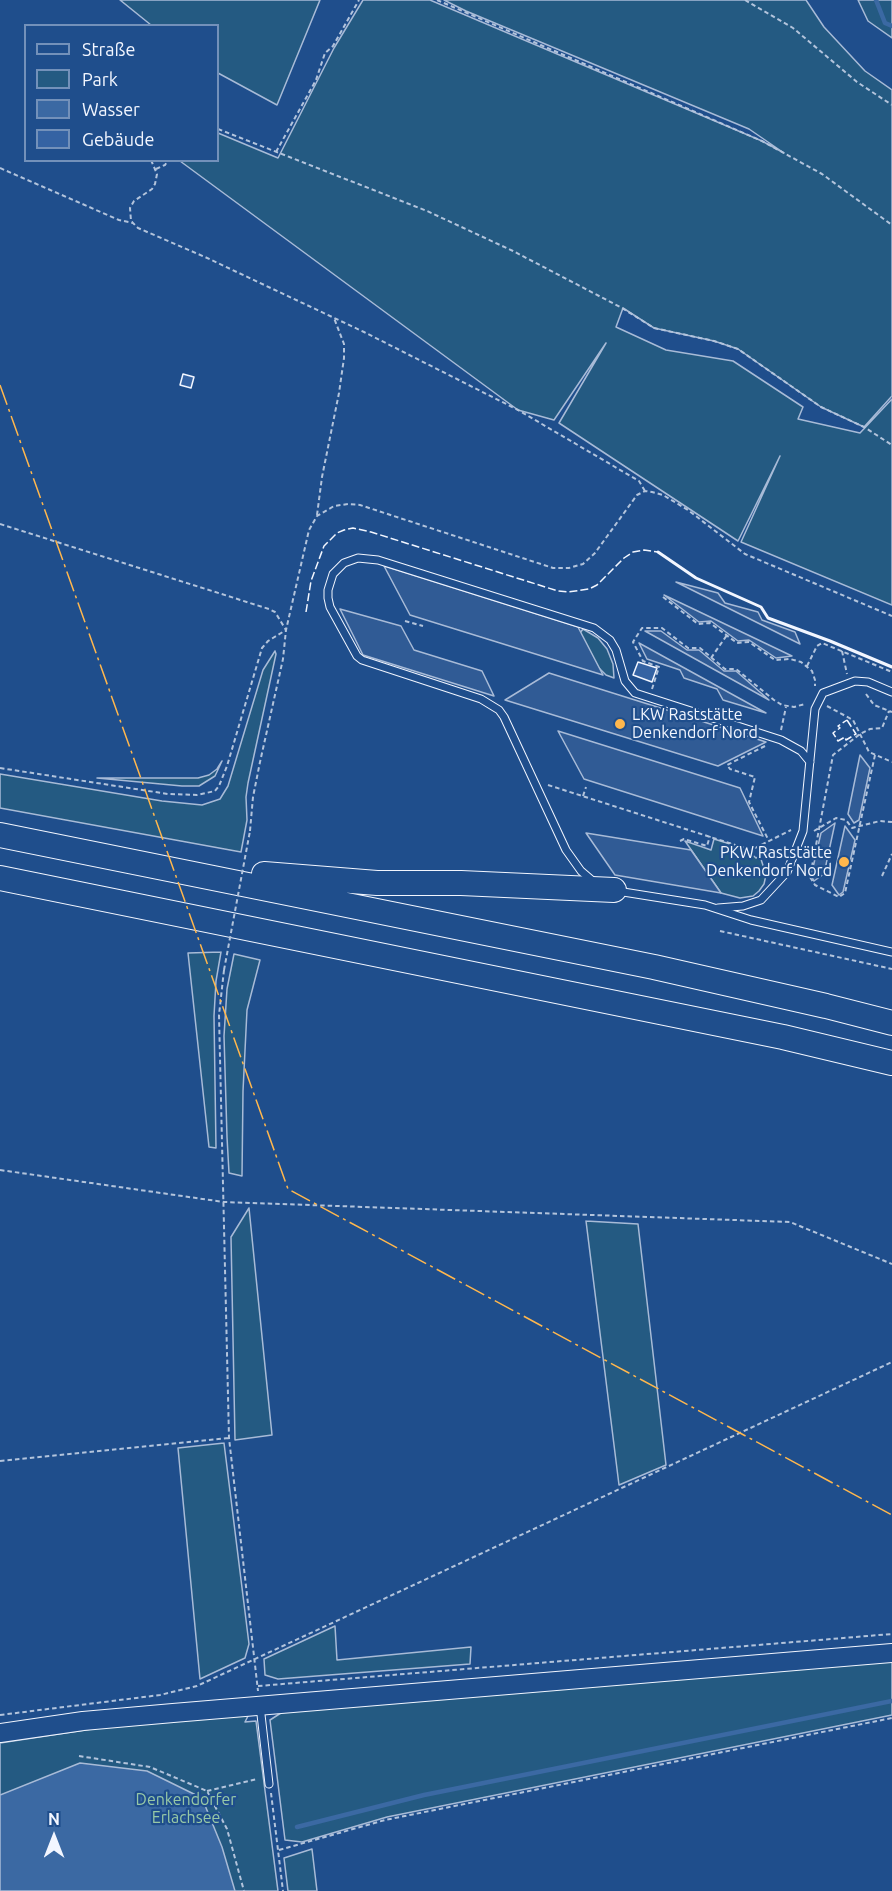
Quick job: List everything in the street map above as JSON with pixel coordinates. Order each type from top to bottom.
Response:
[{"type":"highway","points":[[0,835],[654,967],[892,1023]]},
{"type":"highway","points":[[148,864],[377,883],[461,883],[614,890]]},
{"type":"highway","points":[[0,878],[783,1037],[892,1063]]},
{"type":"main road","points":[[0,1733],[83,1721],[892,1653]]},
{"type":"lane","points":[[810,762],[801,751],[779,739],[635,693],[622,676],[616,650],[603,633],[594,628],[367,558],[351,559],[338,568],[330,581],[327,597],[330,607],[357,656],[482,699],[504,717],[566,850],[581,871],[596,883],[614,890],[660,896],[716,908],[751,920],[892,952]]},
{"type":"lane","points":[[716,908],[743,906],[761,900],[787,872],[803,831],[815,709],[823,693],[849,682],[867,682],[892,692]]},
{"type":"lane","points":[[260,1706],[269,1785]]},
{"type":"path","points":[[276,152],[316,80],[324,55],[333,46],[359,0]]},
{"type":"path","points":[[437,0],[762,141],[822,174],[892,225]]},
{"type":"path","points":[[745,0],[793,28],[857,82],[892,105]]},
{"type":"path","points":[[219,129],[427,211],[513,251],[622,308],[654,328],[714,341],[738,349],[821,407],[864,427],[892,445]]},
{"type":"path","points":[[133,224],[130,208],[134,201],[152,189],[155,184],[156,169],[152,162]]},
{"type":"path","points":[[156,169],[167,162]]},
{"type":"path","points":[[0,168],[205,257],[334,318],[518,410],[639,481],[645,491]]},
{"type":"path","points":[[260,1706],[229,1438],[219,1015],[224,969],[250,831],[253,797],[283,659],[286,630],[309,530],[317,516],[322,477],[339,393],[344,358],[341,333],[334,318]]},
{"type":"path","points":[[317,516],[334,506],[348,504],[360,506],[553,568],[569,568],[583,564],[595,553],[637,495],[645,491],[663,495],[671,500],[745,554],[892,616]]},
{"type":"path","points":[[0,524],[269,609],[275,612],[286,630]]},
{"type":"path","points":[[649,697],[659,667],[643,661],[633,642],[642,628],[662,628],[688,648],[700,648],[725,669],[736,669],[774,700],[786,706],[800,706],[811,698],[815,689],[815,680],[807,666],[794,659],[776,660],[749,642],[737,643],[710,623],[698,624],[663,597]]},
{"type":"path","points":[[405,621],[423,626]]},
{"type":"path","points":[[0,768],[168,794],[197,795],[215,791],[227,766],[262,648],[268,641],[286,630]]},
{"type":"path","points":[[711,658],[727,635]]},
{"type":"path","points":[[807,666],[819,644],[825,644],[892,672]]},
{"type":"path","points":[[842,651],[849,682]]},
{"type":"path","points":[[811,698],[853,720],[867,749],[892,762]]},
{"type":"path","points":[[874,705],[891,711],[882,728],[870,729],[860,734],[833,754],[810,877],[814,884],[839,897],[845,893],[875,755]]},
{"type":"path","points":[[769,841],[749,802],[755,777],[730,769],[727,765],[760,747],[777,747],[786,706]]},
{"type":"path","points":[[533,781],[752,850],[792,829],[814,832],[836,818],[846,820],[852,828],[882,821],[892,822]]},
{"type":"path","points":[[583,796],[586,787]]},
{"type":"path","points":[[680,841],[684,839],[707,846],[710,836]]},
{"type":"path","points":[[882,876],[892,854]]},
{"type":"path","points":[[720,931],[892,969]]},
{"type":"path","points":[[0,1170],[224,1202],[790,1222],[892,1264]]},
{"type":"path","points":[[0,1715],[177,1692],[197,1686],[892,1362]]},
{"type":"path","points":[[0,1461],[229,1438]]},
{"type":"path","points":[[258,1686],[892,1634]]},
{"type":"path","points":[[279,1850],[385,1820],[892,1718]]},
{"type":"path","points":[[79,1756],[150,1767],[207,1791],[268,1776]]},
{"type":"path","points":[[269,1785],[284,1891]]},
{"type":"path","points":[[207,1791],[227,1829],[244,1891]]},
{"type":"green space","points":[[120,0],[320,0],[277,105],[219,74],[219,24],[150,24]]},
{"type":"green space","points":[[363,0],[430,0],[762,141],[784,153],[749,129],[444,0],[806,0],[824,27],[865,71],[892,90],[892,396],[864,427],[821,407],[738,349],[714,341],[654,328],[623,308],[616,327],[666,350],[733,361],[803,407],[798,419],[860,433],[892,399],[892,605],[741,542],[780,456],[738,541],[559,423],[606,343],[554,420],[518,410],[181,162],[219,162],[219,133],[278,158],[334,48]]},
{"type":"green space","points":[[858,0],[892,0],[892,38],[868,21]]},
{"type":"green space","points":[[583,629],[598,638],[607,649],[613,664],[614,678],[606,675],[598,667],[580,633]]},
{"type":"green space","points":[[275,651],[248,783],[247,820],[241,852],[0,808],[0,774],[162,801],[202,805],[220,799],[228,786],[263,670]]},
{"type":"green space","points":[[222,761],[215,776],[199,786],[97,778],[198,778],[209,775]]},
{"type":"green space","points":[[714,839],[746,849],[756,858],[760,856],[766,875],[764,884],[753,896],[740,898],[721,893],[685,841],[711,850]]},
{"type":"green space","points":[[221,952],[216,981],[214,1016],[216,1148],[209,1147],[188,953]]},
{"type":"green space","points":[[234,954],[260,960],[247,1010],[242,1176],[229,1173],[227,1137],[224,1036],[227,989]]},
{"type":"green space","points":[[249,1208],[272,1435],[235,1440],[231,1237]]},
{"type":"green space","points":[[586,1221],[638,1224],[666,1465],[619,1485]]},
{"type":"green space","points":[[224,1443],[249,1644],[245,1658],[200,1679],[178,1448]]},
{"type":"green space","points":[[335,1626],[337,1660],[471,1647],[470,1664],[278,1679],[265,1675],[264,1659]]},
{"type":"green space","points":[[892,1660],[892,1715],[387,1817],[302,1842],[285,1840],[270,1720],[284,1711]]},
{"type":"green space","name":"Denkendorfer Erlachsee","points":[[249,1714],[245,1722],[256,1721],[278,1891],[0,1891],[0,1743],[118,1725]]},
{"type":"green space","points":[[312,1849],[317,1891],[288,1891],[284,1858]]},
{"type":"shaded area","name":"LKW Raststätte Denkendorf Nord","points":[[384,566],[578,627],[603,675],[410,615]]},
{"type":"shaded area","points":[[676,582],[718,593],[725,603],[758,612],[762,620],[795,632],[800,644]]},
{"type":"shaded area","points":[[664,595],[792,656],[776,658],[749,640],[738,641],[711,621],[699,622]]},
{"type":"shaded area","points":[[340,609],[401,626],[414,650],[482,671],[494,696],[363,655]]},
{"type":"shaded area","name":"LKW Raststätte Denkendorf Nord","points":[[645,631],[661,631],[687,650],[699,650],[724,671],[736,671],[769,700]]},
{"type":"shaded area","name":"LKW Raststätte Denkendorf Nord","points":[[639,643],[766,713],[723,700],[717,689],[684,678],[680,670],[647,659]]},
{"type":"shaded area","name":"LKW Raststätte Denkendorf Nord","points":[[549,673],[766,742],[718,766],[505,700]]},
{"type":"shaded area","name":"LKW Raststätte Denkendorf Nord","points":[[558,731],[740,788],[763,836],[584,779]]},
{"type":"shaded area","name":"PKW Raststätte Denkendorf Nord","points":[[860,755],[870,768],[859,820],[854,823],[848,814]]},
{"type":"shaded area","name":"PKW Raststätte Denkendorf Nord","points":[[835,823],[824,874],[814,881],[811,876],[821,833]]},
{"type":"shaded area","name":"PKW Raststätte Denkendorf Nord","points":[[845,826],[855,840],[843,892],[839,895],[832,885]]},
{"type":"shaded area","points":[[586,833],[691,850],[721,893],[615,875]]},
{"type":"water","points":[[80,1763],[147,1771],[202,1798],[222,1847],[235,1891],[0,1891],[0,1795]]},
{"type":"building","points":[[183,374],[194,377],[191,388],[180,385]]},
{"type":"building","points":[[638,662],[657,668],[652,682],[633,675]]},
{"type":"waterway","points":[[876,0],[885,23],[892,26]]},
{"type":"waterway","points":[[297,1827],[424,1795],[892,1701]]},
{"type":"fence","points":[[306,612],[311,581],[324,546],[337,533],[353,528],[558,591],[568,592],[589,589],[597,585],[633,552],[644,550],[658,552]]},
{"type":"fence","points":[[847,720],[856,734],[846,740],[845,737],[838,741],[833,733],[847,720]]},
{"type":"wall","points":[[658,552],[696,578],[761,607],[768,618],[892,667]]},
{"type":"power","points":[[0,385],[288,1189],[892,1515]]},
{"type":"place","name":"LKW Raststätte Denkendorf Nord","points":[[620,724]]},
{"type":"place","name":"PKW Raststätte Denkendorf Nord","points":[[844,862]]}]
